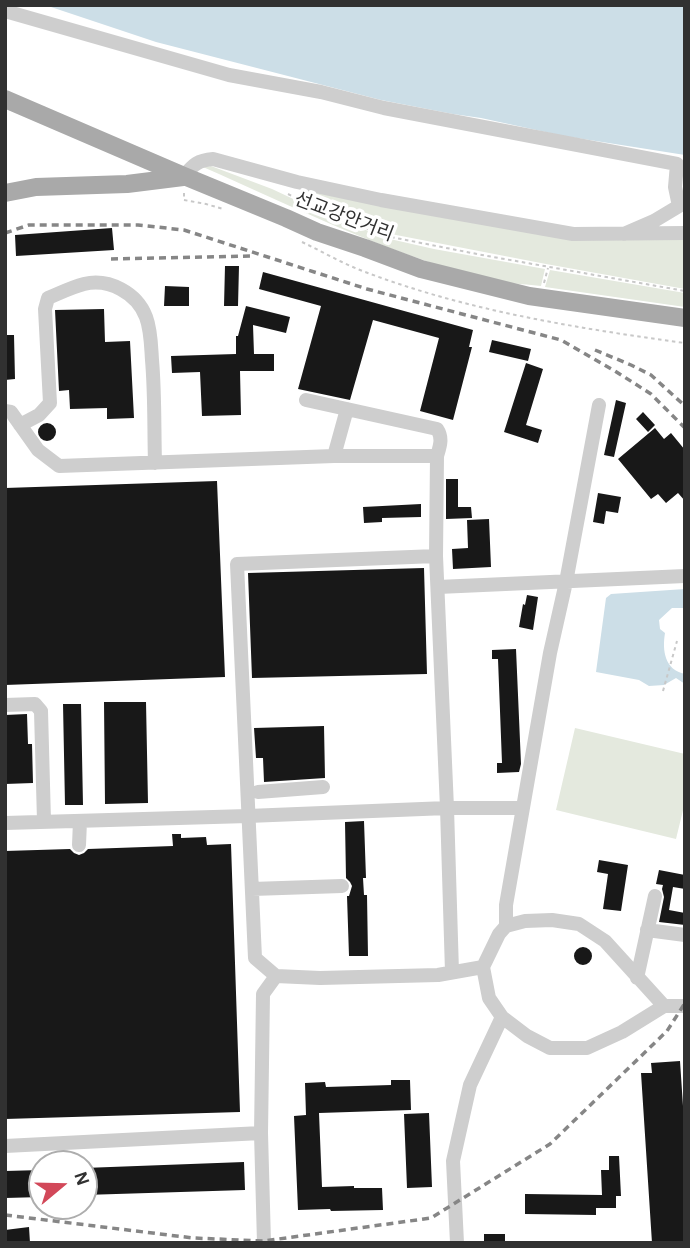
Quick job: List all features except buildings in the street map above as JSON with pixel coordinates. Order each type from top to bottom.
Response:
[{"type":"main road","name":"선교강안거리","points":[[5,99],[317,232],[433,272],[528,296],[685,318]]},
{"type":"main road","points":[[5,192],[36,187],[127,184],[184,176]]},
{"type":"lane","points":[[5,11],[229,75],[384,108],[677,164],[675,187],[679,206],[624,234]]},
{"type":"lane","points":[[184,176],[201,160],[213,159],[381,200],[573,234],[685,233]]},
{"type":"lane","points":[[20,425],[39,415],[50,403],[45,309],[48,298],[85,284],[101,283],[119,287],[141,306],[150,335],[155,463]]},
{"type":"lane","points":[[306,400],[437,429],[440,435],[437,456],[436,556],[452,972]]},
{"type":"lane","points":[[506,926],[506,905],[550,653],[599,405]]},
{"type":"lane","points":[[334,456],[347,409]]},
{"type":"lane","points":[[5,411],[11,412],[38,450],[59,466],[334,456],[437,456]]},
{"type":"lane","points":[[436,556],[237,564],[255,958],[276,976],[320,978],[438,975],[483,967]]},
{"type":"lane","points":[[438,587],[685,576]]},
{"type":"lane","points":[[5,705],[35,705],[41,711],[44,821]]},
{"type":"lane","points":[[258,792],[323,787]]},
{"type":"lane","points":[[288,814],[289,790]]},
{"type":"lane","points":[[5,823],[447,808],[523,808]]},
{"type":"lane","points":[[79,845],[80,821]]},
{"type":"lane","points":[[252,889],[342,886]]},
{"type":"lane","points":[[637,978],[654,896]]},
{"type":"lane","points":[[664,1006],[605,941],[579,925],[552,920],[525,921],[506,926],[499,934],[483,967],[489,998],[502,1017],[550,1048],[587,1048],[622,1032],[664,1006],[685,1006]]},
{"type":"lane","points":[[648,930],[685,935]]},
{"type":"lane","points":[[264,1243],[261,1133],[263,994],[276,976]]},
{"type":"lane","points":[[457,1243],[453,1161],[470,1085],[502,1017]]},
{"type":"lane","points":[[5,1146],[261,1133]]},
{"type":"path","points":[[284,178],[284,191],[337,218],[391,237],[685,291]]},
{"type":"path","points":[[542,290],[549,267]]},
{"type":"path","points":[[663,691],[677,641]]},
{"type":"shaded area","points":[[45,5],[685,5],[685,155],[564,136],[381,100],[156,42]]},
{"type":"shaded area","points":[[211,166],[390,239],[545,269],[541,286],[490,280],[411,256],[203,167]]},
{"type":"shaded area","points":[[308,191],[475,220],[685,238],[685,289],[391,234],[312,201]]},
{"type":"shaded area","points":[[550,270],[685,293],[685,307],[545,287]]},
{"type":"shaded area","points":[[685,589],[685,608],[672,608],[659,620],[660,629],[665,633],[666,659],[678,672],[685,674],[685,684],[676,678],[664,685],[649,686],[639,680],[596,672],[606,598],[611,594]]},
{"type":"shaded area","points":[[575,728],[685,754],[685,802],[676,839],[556,810]]},
{"type":"railway","points":[[5,233],[29,225],[138,225],[184,230],[367,289],[561,340],[651,394],[685,428]]},
{"type":"railway","points":[[111,259],[251,256]]},
{"type":"railway","points":[[595,350],[651,375],[685,406]]},
{"type":"railway","points":[[5,1215],[193,1238],[264,1241],[431,1218],[550,1144],[667,1031],[685,1003]]}]
